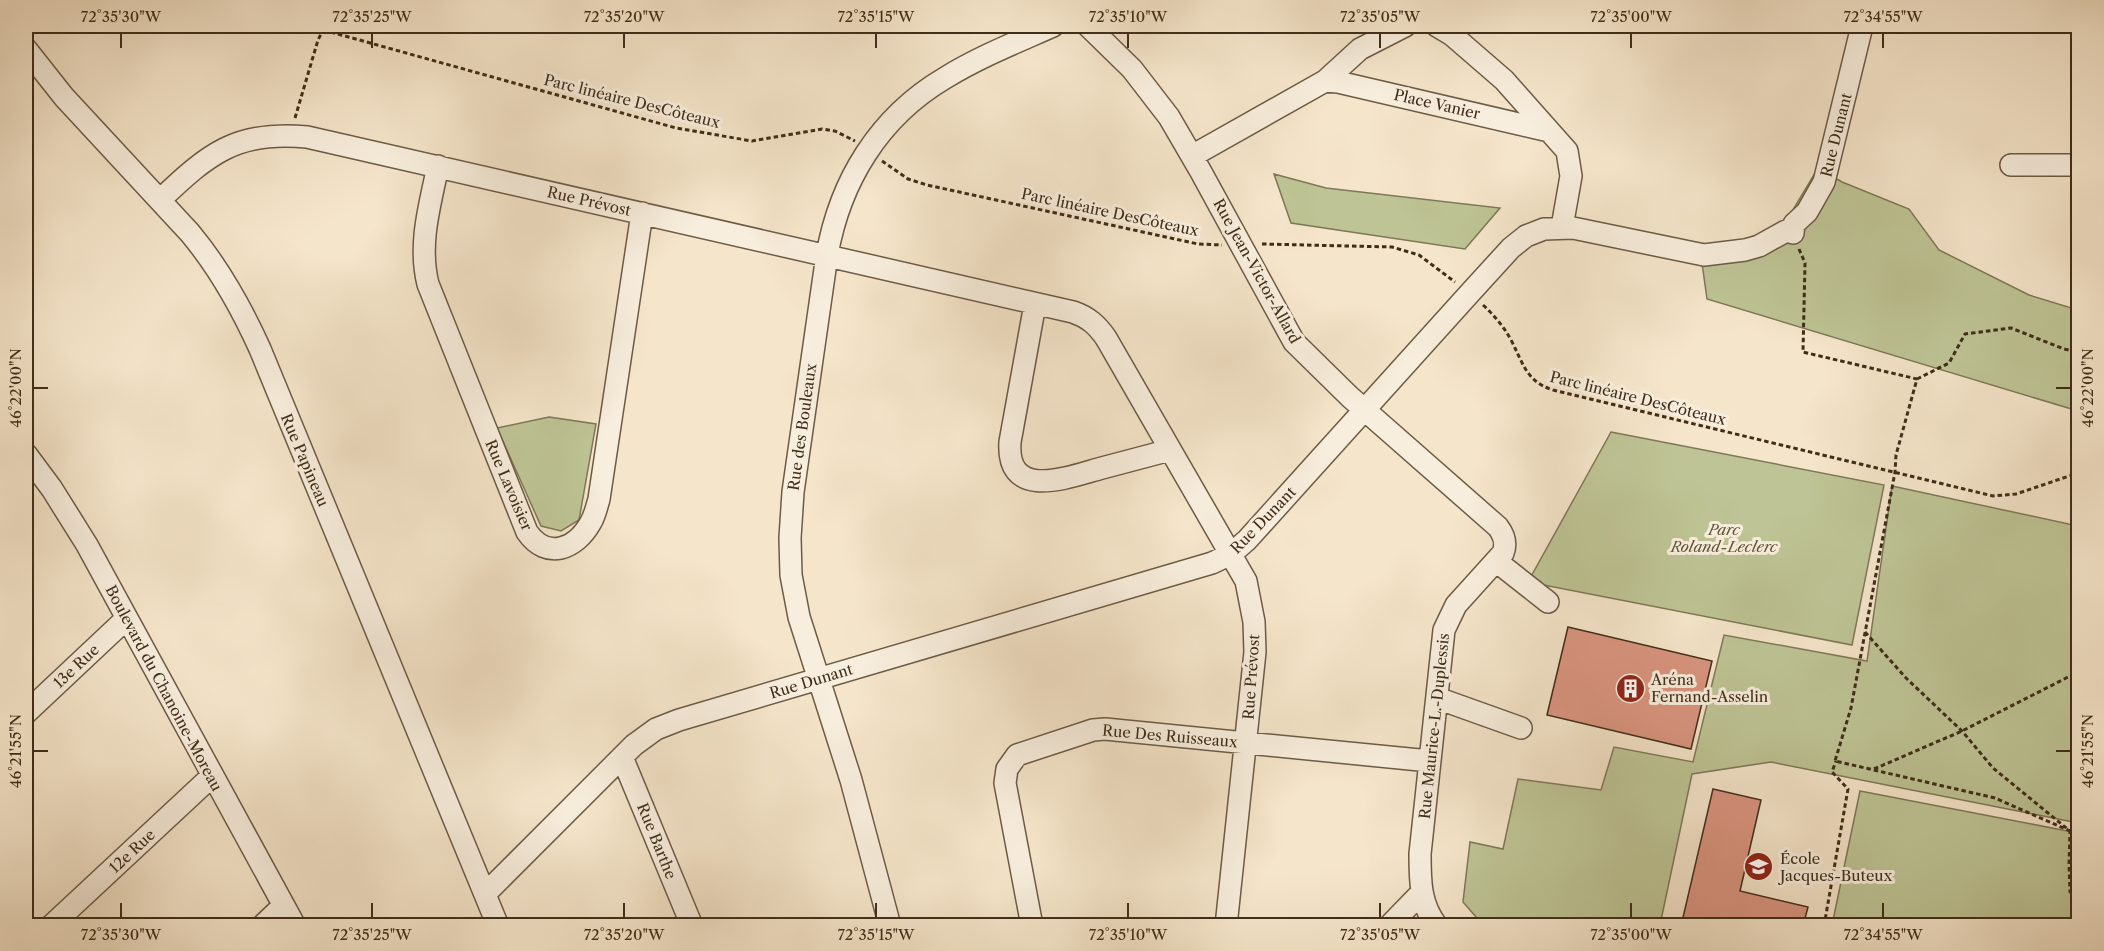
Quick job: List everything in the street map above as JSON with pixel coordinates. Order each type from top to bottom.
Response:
[{"type":"street","name":"Rue des Bouleaux","points":[[890,926],[851,780],[795,601],[791,574],[790,538],[793,492],[827,255],[834,220],[843,194],[867,151],[897,114],[927,89],[966,66],[1053,26]]},
{"type":"street","name":"Rue Jean-Victor-Allard","points":[[1088,26],[1145,84],[1169,117],[1294,342],[1364,409],[1498,527],[1504,537],[1500,552],[1548,602]]},
{"type":"street","points":[[1192,156],[1325,81],[1360,49],[1405,26]]},
{"type":"street","points":[[1437,26],[1452,34],[1504,80],[1557,137],[1567,151],[1571,166],[1570,187],[1562,227]]},
{"type":"street","name":"Rue Dunant","points":[[485,894],[622,757],[645,737],[667,724],[1200,566],[1232,554],[1518,241],[1534,232],[1562,227],[1573,228],[1704,255],[1744,250],[1766,243],[1786,231],[1793,233],[1794,224],[1807,212],[1816,198],[1830,165],[1862,26]]},
{"type":"street","name":"Rue Papineau","points":[[26,49],[64,97],[207,253],[249,323],[498,926]]},
{"type":"street","name":"Place Vanier","points":[[1325,81],[1361,87],[1549,131]]},
{"type":"street","name":"Rue Prévost","points":[[160,200],[195,166],[216,153],[254,139],[290,135],[329,140],[1081,315],[1100,329],[1246,581],[1254,622],[1254,652],[1226,926]]},
{"type":"street","points":[[2011,165],[2079,165]]},
{"type":"street","name":"Rue Lavoisier","points":[[438,166],[424,242],[424,269],[428,284],[527,532],[539,546],[548,549],[565,547],[585,530],[591,522],[599,499],[642,213]]},
{"type":"street","points":[[1035,304],[1010,442],[1009,453],[1018,472],[1026,478],[1048,482],[1170,450]]},
{"type":"street","name":"Boulevard du Chanoine-Moreau","points":[[28,465],[70,516],[295,926]]},
{"type":"street","name":"Rue Maurice-L.-Duplessis","points":[[1437,926],[1428,912],[1422,892],[1420,854],[1444,630],[1456,606],[1500,552]]},
{"type":"street","name":"13e Rue","points":[[26,713],[126,619]]},
{"type":"street","points":[[1437,698],[1521,728]]},
{"type":"street","name":"Rue Des Ruisseaux","points":[[1032,926],[1005,783],[1007,769],[1017,755],[1093,730],[1105,729],[1430,761]]},
{"type":"street","name":"Rue Barthe","points":[[622,757],[692,926]]},
{"type":"street","name":"12e Rue","points":[[51,926],[212,776]]},
{"type":"street","points":[[1389,926],[1422,892]]},
{"type":"street","points":[[262,926],[283,906]]},
{"type":"path","name":"Parc linéaire DesCôteaux","points":[[309,26],[324,28],[676,128],[752,141],[806,130],[828,129],[843,134],[902,176],[916,182],[1198,244],[1374,245],[1401,249],[1426,260],[1485,306],[1500,323],[1529,376],[1544,387],[1983,494],[2002,496],[2038,488],[2079,472]]},
{"type":"path","points":[[290,135],[318,39],[324,28]]},
{"type":"path","points":[[1793,233],[1805,263],[1803,352],[1917,379],[1949,363],[1965,334],[2011,328],[2064,349],[2079,352]]},
{"type":"path","points":[[1824,926],[1848,789],[1832,772],[1851,708],[1895,472],[1896,455],[1917,379]]},
{"type":"path","points":[[1865,632],[1906,678],[1962,731],[1993,768],[2070,831]]},
{"type":"path","points":[[1875,769],[1962,731],[2079,672]]},
{"type":"path","points":[[1835,760],[1995,798],[2070,831]]},
{"type":"path","points":[[2070,831],[2068,864],[2070,892],[2079,893]]},
{"type":"green space","points":[[1818,168],[1842,182],[1909,209],[1939,250],[2029,295],[2078,310],[2078,411],[1707,299],[1701,256],[1784,225]]},
{"type":"green space","points":[[1274,174],[1326,188],[1500,208],[1465,249],[1291,223]]},
{"type":"green space","points":[[549,417],[596,424],[579,520],[561,531],[541,526],[497,428]]},
{"type":"green space","name":"Parc Roland-Leclerc","points":[[1611,432],[1884,485],[1852,645],[1528,582]]},
{"type":"green space","points":[[1892,486],[2078,526],[2078,823],[1771,762],[1692,774],[1660,925],[1483,925],[1463,902],[1470,842],[1503,849],[1518,779],[1601,790],[1614,747],[1693,762],[1724,635],[1867,661]]},
{"type":"green space","points":[[1860,791],[2078,833],[2078,925],[1832,925]]},
{"type":"building","name":"Aréna Fernand-Asselin","points":[[1568,627],[1712,661],[1691,749],[1547,715]]},
{"type":"building","points":[[1713,789],[1761,800],[1740,891],[1808,907],[1803,926],[1681,926]]},
{"type":"place","name":"Aréna Fernand-Asselin","points":[[1630,688]]},
{"type":"place","name":"École Jacques-Buteux","points":[[1759,867]]}]
